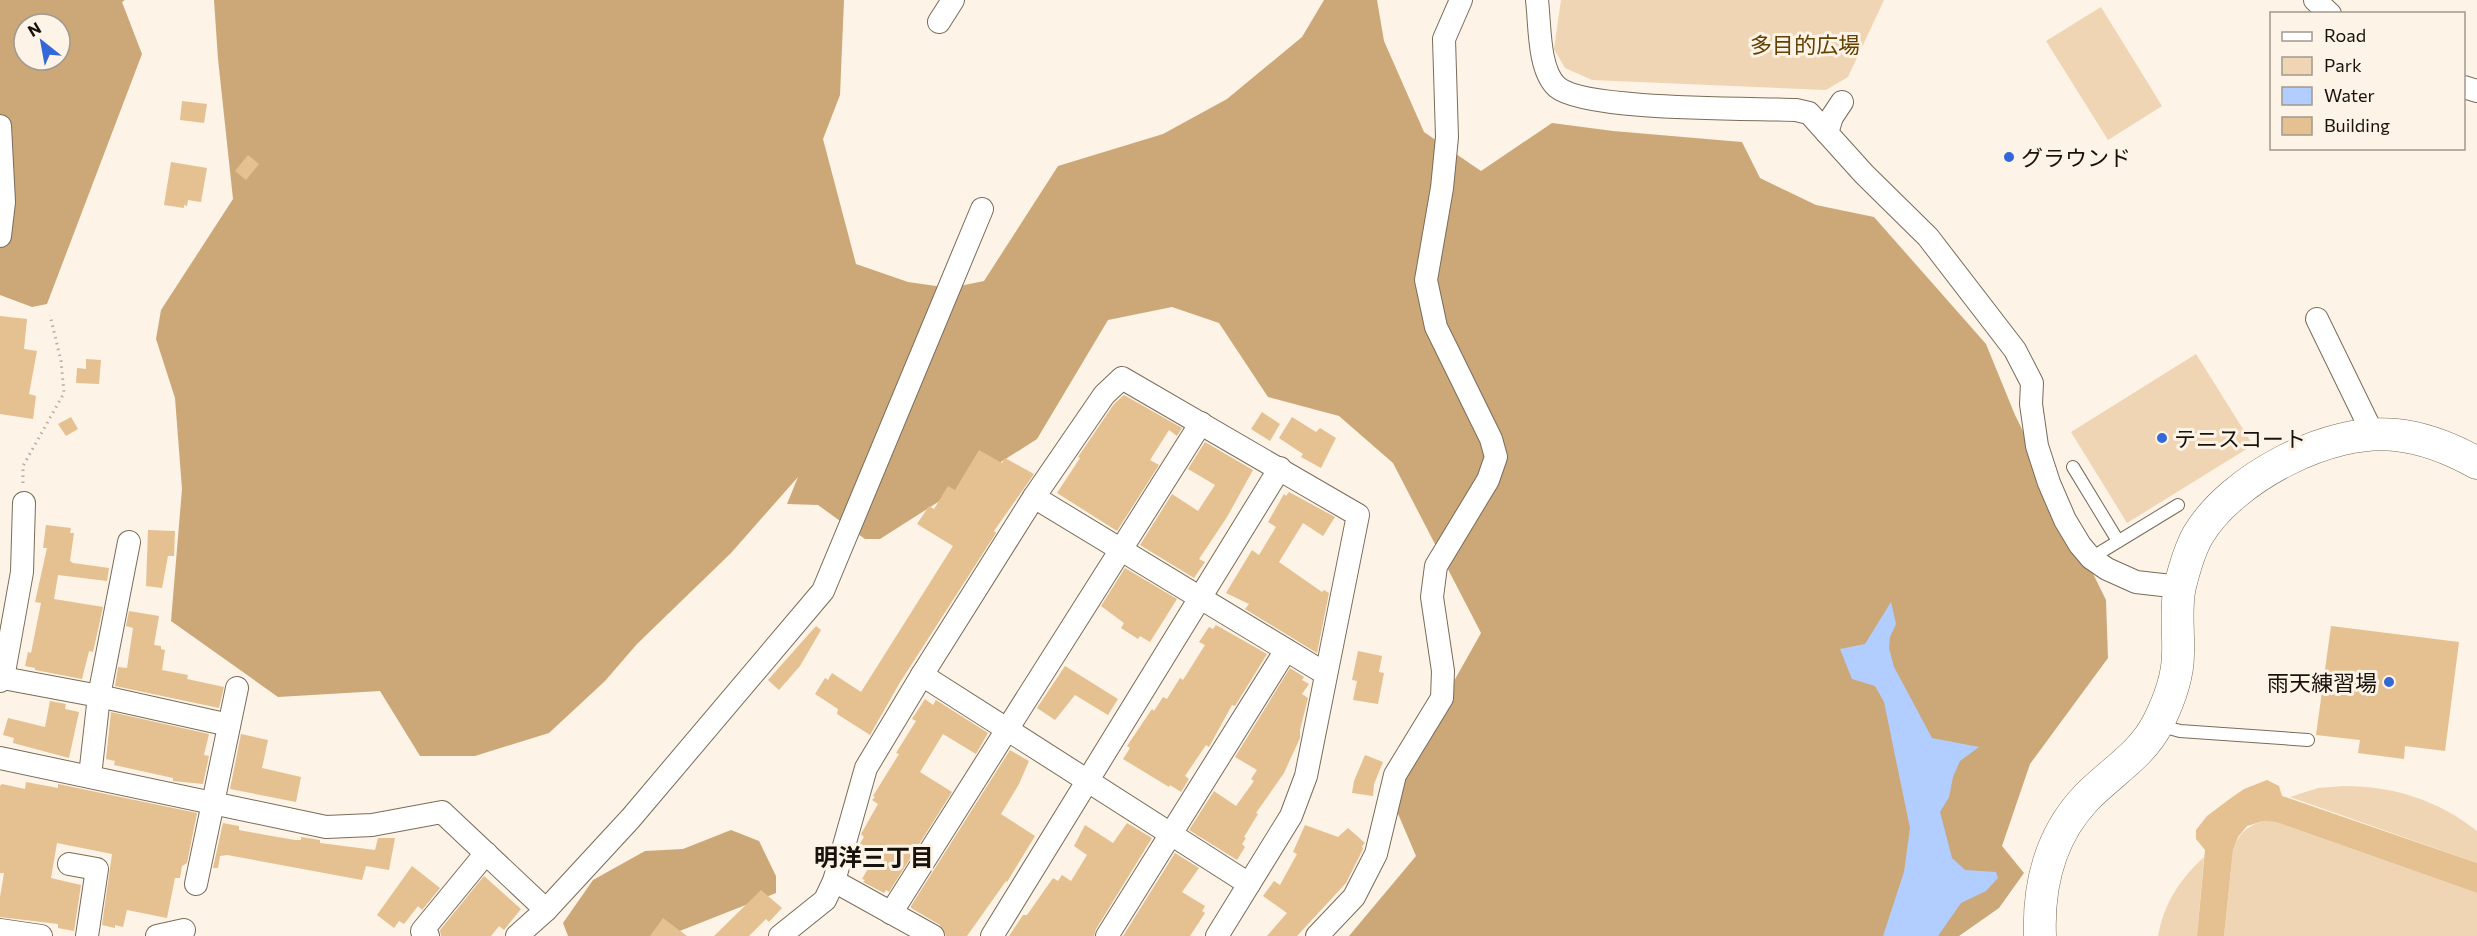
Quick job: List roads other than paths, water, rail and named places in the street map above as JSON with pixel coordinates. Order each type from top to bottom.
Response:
[{"type":"street","points":[[939,22],[953,0]]},
{"type":"street","points":[[1317,936],[1354,897],[1376,854],[1395,775],[1442,698],[1443,670],[1432,597],[1436,566],[1488,480],[1496,457],[1491,439],[1436,327],[1426,280],[1442,188],[1447,137],[1444,39],[1461,0]]},
{"type":"street","points":[[1537,0],[1544,67],[1557,87],[1581,98],[1708,109],[1796,110],[1809,113],[1842,102],[1832,117],[1827,133]]},
{"type":"street","points":[[2315,0],[2328,12]]},
{"type":"street","points":[[1809,113],[1864,174],[1928,237],[2015,350],[2032,383],[2031,404],[2037,446],[2049,483],[2064,520],[2091,558],[2136,582],[2180,587]]},
{"type":"street","points":[[0,126],[4,202],[0,236]]},
{"type":"street","points":[[516,936],[546,910],[631,818],[824,591],[982,209]]},
{"type":"street","points":[[2317,319],[2373,434]]},
{"type":"street","points":[[780,936],[825,900],[834,881],[866,768],[921,675],[1034,497],[1104,395],[1122,378],[1358,515],[1306,776],[1291,816],[1217,936]]},
{"type":"street","points":[[891,913],[1201,423]]},
{"type":"street","points":[[2040,936],[2039,909],[2043,880],[2053,850],[2066,824],[2086,798],[2116,773],[2143,744],[2157,725],[2170,695],[2178,656],[2177,625],[2180,587],[2198,536],[2220,507],[2249,480],[2294,456],[2339,440],[2373,434],[2395,434],[2427,440],[2477,464]]},
{"type":"street","points":[[992,936],[1280,468]]},
{"type":"street","points":[[1034,497],[1326,674]]},
{"type":"street","points":[[24,502],[22,572],[2,679],[99,696],[229,725]]},
{"type":"street","points":[[90,776],[99,696],[129,542]]},
{"type":"street","points":[[1107,936],[1286,650]]},
{"type":"street","points":[[921,675],[1249,884]]},
{"type":"street","points":[[196,884],[237,688]]},
{"type":"street","points":[[0,758],[326,827],[372,825],[442,812],[546,910]]},
{"type":"street","points":[[428,936],[422,931],[486,853]]},
{"type":"street","points":[[69,864],[97,869],[87,936]]},
{"type":"street","points":[[834,881],[933,936]]},
{"type":"street","points":[[0,930],[41,936]]},
{"type":"street","points":[[157,936],[184,930]]},
{"type":"lane","points":[[2073,467],[2118,541]]},
{"type":"lane","points":[[2091,558],[2178,505]]},
{"type":"lane","points":[[2157,725],[2180,731],[2307,740]]},
{"type":"water","points":[[1891,602],[1896,624],[1890,637],[1889,648],[1894,667],[1932,738],[1979,747],[1960,761],[1953,777],[1949,797],[1940,812],[1952,858],[1965,870],[1996,872],[1998,878],[1986,891],[1961,903],[1938,936],[1883,936],[1904,872],[1910,828],[1884,702],[1875,686],[1852,679],[1840,649],[1865,644]]},
{"type":"place","name":"グラウンド","points":[[2009,157]]},
{"type":"place","name":"テニスコート","points":[[2162,438]]},
{"type":"place","name":"雨天練習場","points":[[2389,682]]},
{"type":"district","name":"明洋三丁目","points":[[874,856]]},
{"type":"park label","name":"多目的広場","points":[[1805,44]]}]
